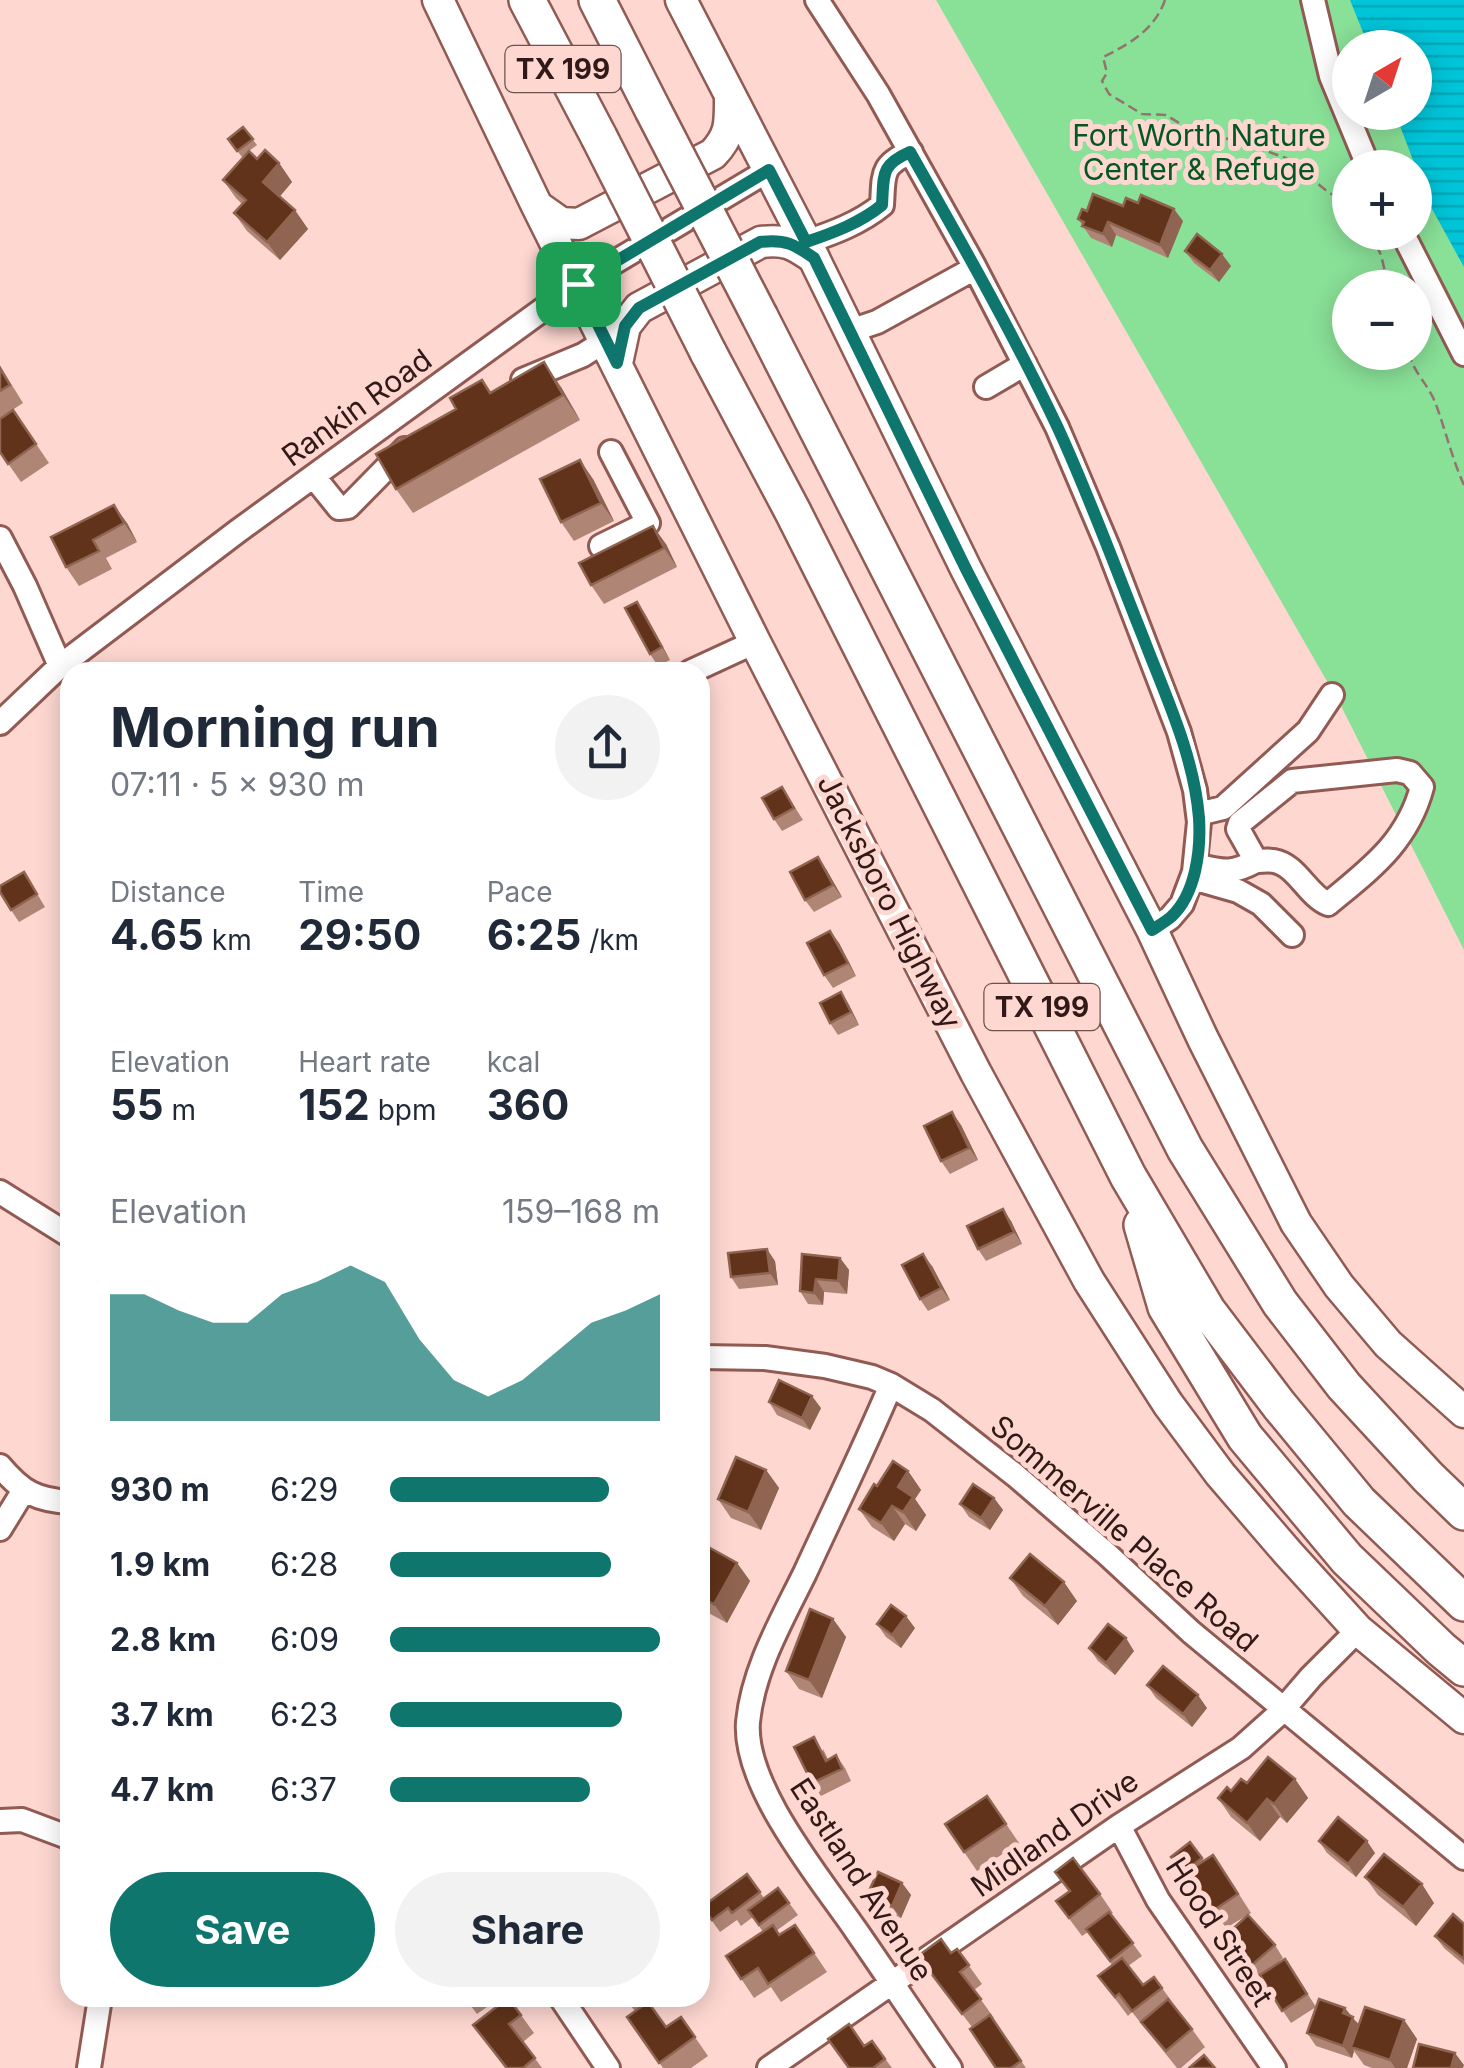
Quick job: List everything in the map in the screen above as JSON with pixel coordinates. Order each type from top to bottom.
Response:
[{"type":"highway","name":"TX 199","points":[[527,0],[794,512],[1128,1176],[1207,1310],[1278,1405],[1360,1502],[1464,1603]]},
{"type":"highway","name":"TX 199","points":[[597,0],[1185,1149],[1280,1304],[1344,1386],[1464,1512]]},
{"type":"highway","points":[[1128,1176],[1166,1306],[1245,1436],[1346,1559],[1464,1668]]},
{"type":"main road","name":"Jacksboro Highway","points":[[438,0],[755,642],[976,1073],[1088,1281],[1168,1404],[1220,1474],[1358,1630],[1464,1718]]},
{"type":"main road","points":[[681,0],[1152,930],[1296,1224],[1339,1286],[1388,1344],[1464,1412]]},
{"type":"main road","points":[[537,206],[561,223],[579,224],[713,154],[730,126],[730,98]]},
{"type":"main road","points":[[611,352],[639,308],[760,242],[777,240],[810,250]]},
{"type":"street","points":[[817,0],[862,66],[975,268],[1057,426],[1158,676],[1188,762],[1198,814],[1194,871],[1182,904],[1152,930]]},
{"type":"street","points":[[1312,0],[1332,76],[1361,150]]},
{"type":"street","points":[[810,250],[882,205],[883,175],[889,164],[910,152]]},
{"type":"street","name":"Rankin Road","points":[[65,662],[578,284],[769,170]]},
{"type":"street","points":[[1411,250],[1464,354]]},
{"type":"street","points":[[850,331],[877,322],[975,268]]},
{"type":"street","points":[[495,390],[583,355],[611,352]]},
{"type":"street","points":[[986,387],[1025,364]]},
{"type":"street","points":[[314,477],[339,508],[348,508],[414,440]]},
{"type":"street","points":[[601,546],[648,522],[611,452]]},
{"type":"street","points":[[634,496],[672,476]]},
{"type":"street","points":[[0,538],[26,586],[60,666]]},
{"type":"street","points":[[710,663],[755,642]]},
{"type":"street","name":"Rankin Road","points":[[0,723],[60,666]]},
{"type":"street","points":[[1198,814],[1223,808],[1308,731],[1332,695]]},
{"type":"street","points":[[1194,871],[1239,870],[1256,861],[1276,861],[1328,904],[1387,855],[1416,808],[1422,787],[1410,774],[1398,770],[1292,782],[1240,823],[1238,829],[1256,861]]},
{"type":"street","points":[[1194,871],[1262,904],[1292,935]]},
{"type":"street","points":[[0,1192],[60,1230]]},
{"type":"street","name":"Sommerville Place Road","points":[[710,1357],[765,1358],[872,1377],[932,1410],[1014,1475],[1191,1632],[1464,1858]]},
{"type":"street","name":"Eastland Avenue","points":[[890,1385],[772,1640],[753,1689],[748,1726],[753,1760],[764,1788],[801,1853],[950,2068]]},
{"type":"street","points":[[0,1466],[15,1484],[32,1495],[60,1502]]},
{"type":"street","points":[[0,1528],[24,1490]]},
{"type":"street","name":"Midland Drive","points":[[769,2068],[1118,1826],[1241,1748],[1358,1630]]},
{"type":"street","points":[[0,1821],[22,1820],[60,1834]]},
{"type":"street","name":"Hood Street","points":[[1118,1826],[1158,1900],[1274,2068]]},
{"type":"street","points":[[90,2068],[99,2007]]},
{"type":"street","points":[[567,2007],[608,2068]]},
{"type":"path","points":[[1166,0],[1160,15],[1133,42],[1103,57],[1107,73],[1102,82],[1110,94],[1142,114],[1166,115],[1210,136],[1235,140],[1286,158],[1332,194]]},
{"type":"path","points":[[1416,370],[1434,398],[1464,485]]},
{"type":"green space","name":"Fort Worth Nature Center & Refuge","points":[[936,0],[1464,0],[1464,950],[1340,704]]},
{"type":"water","points":[[1350,0],[1464,0],[1464,267],[1432,209],[1432,150],[1409,150],[1402,130],[1432,130],[1432,30],[1362,30]]},
{"type":"building","points":[[243,127],[253,139],[237,151],[228,139]]},
{"type":"building","points":[[265,150],[279,163],[263,182],[295,210],[267,242],[234,213],[246,200],[223,180],[249,151],[257,159]]},
{"type":"building","points":[[1093,194],[1123,206],[1126,198],[1138,203],[1141,195],[1174,209],[1160,245],[1108,222],[1103,234],[1082,226],[1084,222],[1078,219],[1082,209],[1087,211]]},
{"type":"building","points":[[1197,234],[1222,254],[1210,270],[1185,251]]},
{"type":"building","points":[[544,362],[563,395],[396,489],[376,454],[456,409],[450,398],[482,380],[490,393]]},
{"type":"building","points":[[0,368],[10,385],[0,391]]},
{"type":"building","points":[[13,410],[36,444],[8,464],[0,452],[0,419]]},
{"type":"building","points":[[580,460],[601,503],[561,522],[540,479]]},
{"type":"building","points":[[114,505],[124,523],[93,540],[99,551],[66,567],[51,537]]},
{"type":"building","points":[[653,526],[664,548],[591,585],[579,563]]},
{"type":"building","points":[[637,602],[662,647],[650,654],[625,608]]},
{"type":"building","points":[[782,787],[794,808],[774,819],[762,798]]},
{"type":"building","points":[[818,857],[833,885],[805,900],[790,872]]},
{"type":"building","points":[[24,872],[37,894],[11,910],[0,886]]},
{"type":"building","points":[[830,931],[848,963],[824,975],[807,943]]},
{"type":"building","points":[[841,992],[851,1012],[830,1023],[820,1003]]},
{"type":"building","points":[[952,1112],[969,1148],[941,1161],[924,1126]]},
{"type":"building","points":[[1003,1209],[1014,1232],[978,1249],[967,1226]]},
{"type":"building","points":[[767,1249],[770,1273],[731,1277],[728,1253]]},
{"type":"building","points":[[802,1254],[840,1258],[838,1281],[816,1279],[814,1293],[800,1291]]},
{"type":"building","points":[[923,1254],[941,1288],[920,1299],[902,1265]]},
{"type":"building","points":[[779,1380],[812,1396],[802,1418],[769,1402]]},
{"type":"building","points":[[736,1457],[766,1470],[748,1512],[718,1499]]},
{"type":"building","points":[[893,1461],[908,1471],[898,1487],[913,1497],[903,1512],[892,1506],[881,1523],[859,1509]]},
{"type":"building","points":[[973,1484],[994,1498],[981,1518],[960,1504]]},
{"type":"building","points":[[710,1548],[737,1563],[714,1604],[710,1602]]},
{"type":"building","points":[[1030,1554],[1064,1582],[1045,1606],[1010,1578]]},
{"type":"building","points":[[891,1605],[906,1616],[892,1635],[877,1624]]},
{"type":"building","points":[[810,1609],[833,1619],[809,1680],[786,1671]]},
{"type":"building","points":[[1108,1624],[1126,1638],[1106,1663],[1089,1648]]},
{"type":"building","points":[[1163,1666],[1198,1695],[1183,1714],[1147,1685]]},
{"type":"building","points":[[814,1737],[826,1761],[836,1755],[842,1769],[812,1783],[794,1747]]},
{"type":"building","points":[[1268,1757],[1295,1779],[1274,1804],[1267,1799],[1247,1823],[1218,1798],[1241,1779],[1247,1783]]},
{"type":"building","points":[[987,1796],[1006,1824],[964,1852],[945,1824]]},
{"type":"building","points":[[1338,1817],[1367,1841],[1348,1864],[1319,1841]]},
{"type":"building","points":[[1190,1842],[1202,1858],[1184,1872],[1171,1857]]},
{"type":"building","points":[[1384,1854],[1422,1884],[1403,1907],[1365,1877]]},
{"type":"building","points":[[1213,1855],[1238,1894],[1214,1910],[1188,1871]]},
{"type":"building","points":[[1073,1858],[1100,1894],[1069,1918],[1056,1901],[1070,1891],[1055,1872]]},
{"type":"building","points":[[878,1872],[902,1883],[892,1906],[867,1895]]},
{"type":"building","points":[[747,1874],[760,1892],[732,1913],[728,1908],[712,1920],[710,1901]]},
{"type":"building","points":[[778,1888],[789,1903],[759,1925],[748,1910]]},
{"type":"building","points":[[1109,1912],[1133,1943],[1110,1961],[1086,1929]]},
{"type":"building","points":[[1453,1914],[1464,1924],[1464,1959],[1435,1936]]},
{"type":"building","points":[[1248,1915],[1275,1945],[1252,1965],[1226,1935]]},
{"type":"building","points":[[773,1925],[779,1935],[795,1925],[814,1953],[768,1984],[758,1968],[741,1979],[726,1956]]},
{"type":"building","points":[[941,1939],[951,1953],[957,1949],[969,1965],[960,1972],[981,1999],[962,2014],[918,1956]]},
{"type":"building","points":[[1122,1958],[1143,1985],[1154,1977],[1162,1988],[1132,2011],[1098,1976]]},
{"type":"building","points":[[1285,1959],[1307,1994],[1282,2011],[1260,1975]]},
{"type":"building","points":[[1168,1999],[1192,2029],[1166,2051],[1141,2022]]},
{"type":"building","points":[[1319,1999],[1345,2008],[1343,2013],[1353,2017],[1343,2046],[1307,2033]]},
{"type":"building","points":[[496,2007],[515,2007],[521,2015],[509,2024],[535,2058],[523,2068],[507,2068],[473,2025]]},
{"type":"building","points":[[641,2007],[652,2007],[666,2027],[681,2017],[695,2037],[659,2063],[627,2017]]},
{"type":"building","points":[[1365,2007],[1404,2020],[1390,2060],[1351,2047]]},
{"type":"building","points":[[990,2015],[1021,2061],[1011,2068],[996,2068],[970,2029]]},
{"type":"building","points":[[849,2024],[864,2046],[872,2041],[885,2059],[873,2068],[849,2068],[828,2039]]},
{"type":"building","points":[[1419,2044],[1455,2053],[1451,2068],[1413,2068]]},
{"type":"building","points":[[1204,2055],[1215,2068],[1189,2068]]},
{"type":"route","points":[[910,152],[1057,426],[1179,732],[1196,790],[1199,822],[1193,878],[1182,904],[1170,918],[1152,930],[966,569],[814,258],[795,244],[760,242],[639,308],[625,326],[617,363],[578,284],[769,170],[806,242],[833,233],[882,205],[883,175],[889,164],[910,152]]}]
